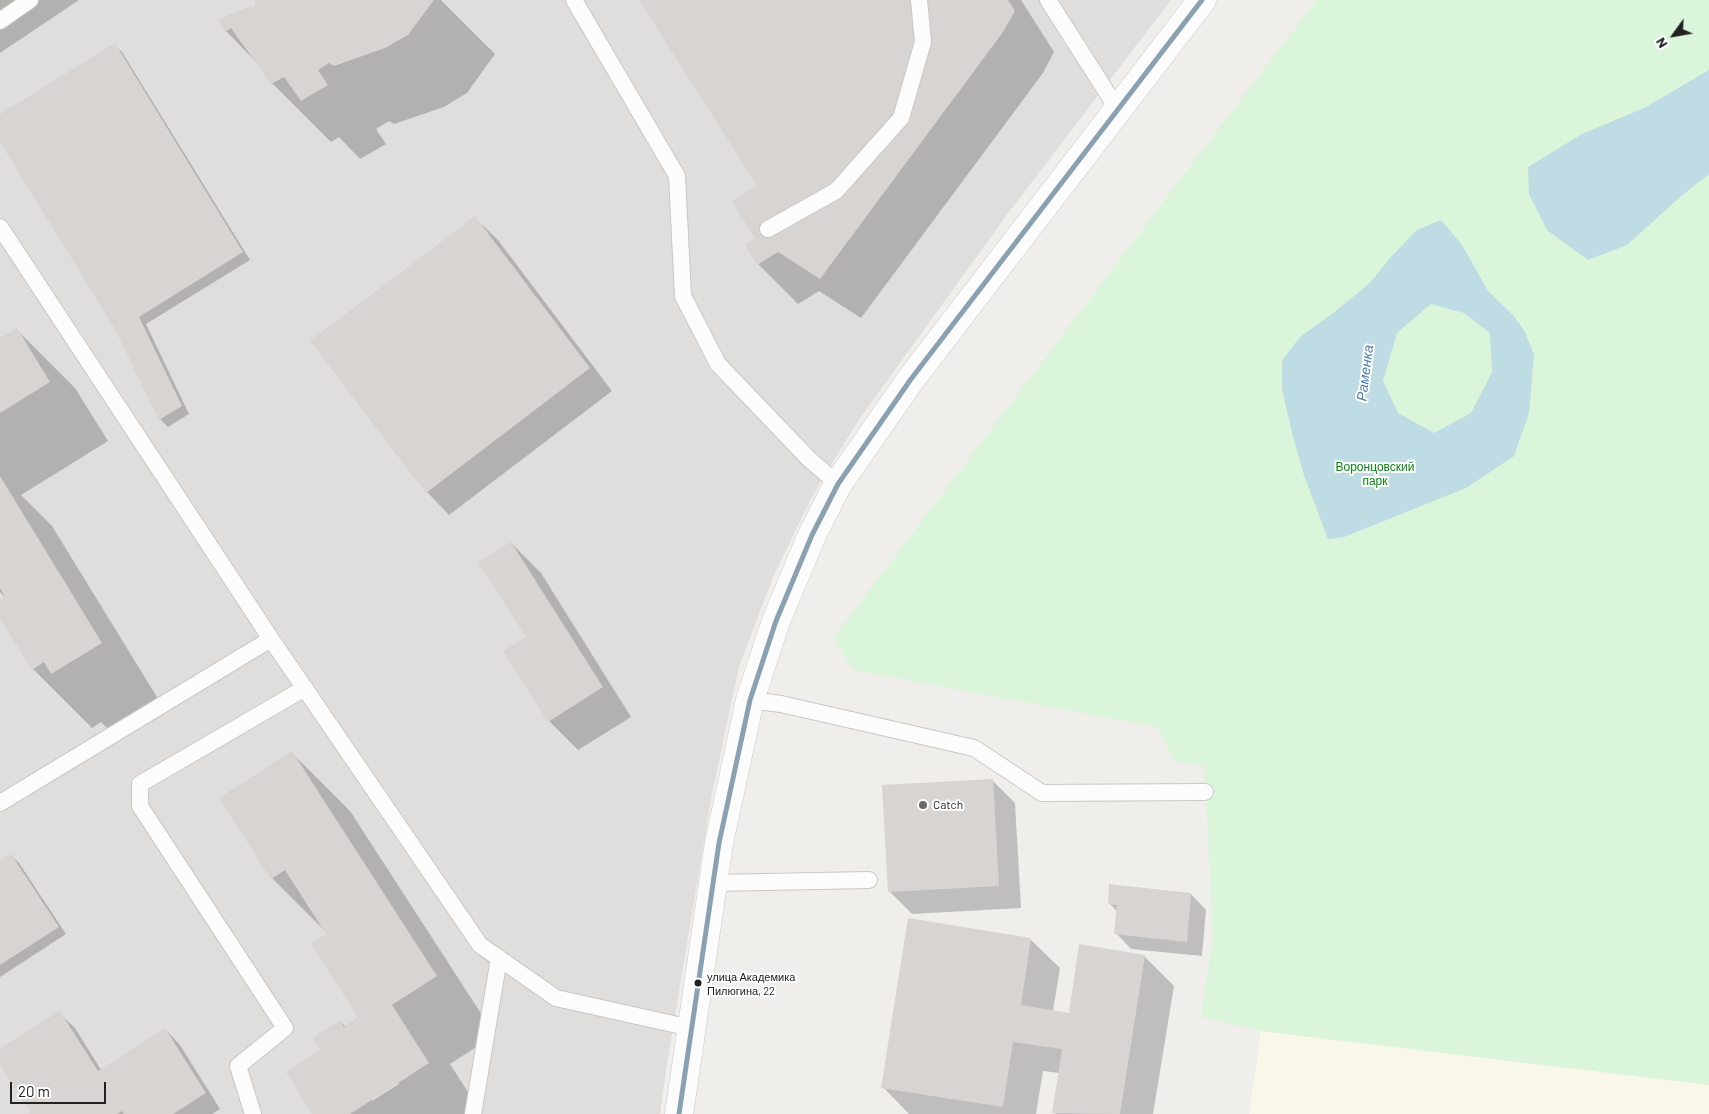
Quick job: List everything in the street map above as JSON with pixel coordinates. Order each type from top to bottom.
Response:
[{"type":"street","points":[[679,1114],[719,843],[750,700],[776,621],[812,535],[838,484],[911,379],[1202,0]]},
{"type":"lane","points":[[0,21],[30,0]]},
{"type":"lane","points":[[574,0],[676,176],[683,296],[718,364],[809,458],[838,484]]},
{"type":"lane","points":[[768,228],[836,191],[901,118],[923,42],[919,0]]},
{"type":"lane","points":[[1048,0],[1118,110]]},
{"type":"lane","points":[[3,237],[271,640],[480,945],[556,998],[691,1028]]},
{"type":"lane","points":[[0,803],[271,640]]},
{"type":"lane","points":[[253,1114],[238,1066],[285,1028],[140,806],[140,784],[305,688]]},
{"type":"lane","points":[[750,700],[781,704],[974,748],[1042,793],[1206,792]]},
{"type":"lane","points":[[713,883],[869,880]]},
{"type":"lane","points":[[473,1114],[499,958]]},
{"type":"shaded area","points":[[0,0],[1171,0],[1006,216],[858,421],[814,493],[773,577],[739,667],[712,794],[660,1114],[0,1114]]},
{"type":"shaded area","points":[[1261,1031],[1709,1085],[1709,1114],[1249,1114]]},
{"type":"green space","name":"Воронцовский парк","points":[[1316,0],[1709,0],[1709,1085],[1261,1031],[1201,1017],[1213,938],[1204,766],[1175,761],[1157,727],[853,670],[833,638]]},
{"type":"water","points":[[1709,70],[1709,174],[1680,197],[1627,245],[1588,260],[1547,230],[1529,194],[1528,167],[1582,134],[1644,108]]},
{"type":"water","name":"Раменка","points":[[1441,220],[1462,245],[1488,291],[1513,315],[1525,332],[1534,355],[1529,413],[1514,456],[1466,488],[1344,537],[1328,539],[1304,475],[1292,433],[1282,389],[1282,361],[1300,337],[1370,283],[1389,259],[1417,230]],"holes":[[[1431,304],[1464,313],[1490,333],[1492,372],[1471,413],[1434,433],[1398,413],[1383,381],[1397,333]]]},
{"type":"building","points":[[255,0],[434,0],[408,35],[385,48],[334,66],[329,63],[318,70],[328,85],[301,101],[284,77],[271,84],[231,28],[225,32],[218,19],[255,5]]},
{"type":"building","points":[[639,0],[1008,0],[1015,11],[1003,32],[820,279],[778,252],[757,265],[745,245],[755,238],[732,201],[757,185]]},
{"type":"building","points":[[115,43],[243,252],[139,317],[182,406],[159,420],[115,329],[0,142],[0,114]]},
{"type":"building","points":[[475,216],[590,368],[426,493],[310,341]]},
{"type":"building","points":[[17,328],[50,382],[0,413],[0,338]]},
{"type":"building","points":[[0,476],[102,643],[51,674],[44,662],[32,670],[0,618],[0,600],[5,597],[0,588]]},
{"type":"building","points":[[511,542],[603,687],[548,722],[503,651],[526,637],[478,562]]},
{"type":"building","points":[[292,751],[437,976],[392,1005],[429,1063],[350,1114],[312,1114],[286,1072],[320,1050],[313,1038],[340,1020],[344,1027],[358,1017],[311,944],[326,934],[285,870],[271,879],[219,798]]},
{"type":"building","points":[[993,779],[999,886],[888,892],[882,785]]},
{"type":"building","points":[[11,854],[59,927],[0,965],[0,861]]},
{"type":"building","points":[[1109,884],[1191,893],[1187,942],[1114,934],[1117,905],[1108,904]]},
{"type":"building","points":[[908,918],[1031,938],[1021,1005],[1069,1013],[1079,944],[1145,955],[1120,1114],[1052,1113],[1062,1049],[1013,1042],[1003,1107],[881,1088]]},
{"type":"building","points":[[60,1011],[98,1071],[165,1028],[206,1093],[173,1114],[124,1114],[122,1111],[117,1114],[27,1114],[30,1112],[0,1065],[0,1048]]},
{"type":"transit line","points":[[679,1114],[719,843],[750,700],[776,621],[812,535],[838,484],[911,379],[1202,0]]},
{"type":"place","name":"Catch","points":[[923,805]]},
{"type":"place","name":"улица Академика Пилюгина, 22","points":[[698,983]]}]
